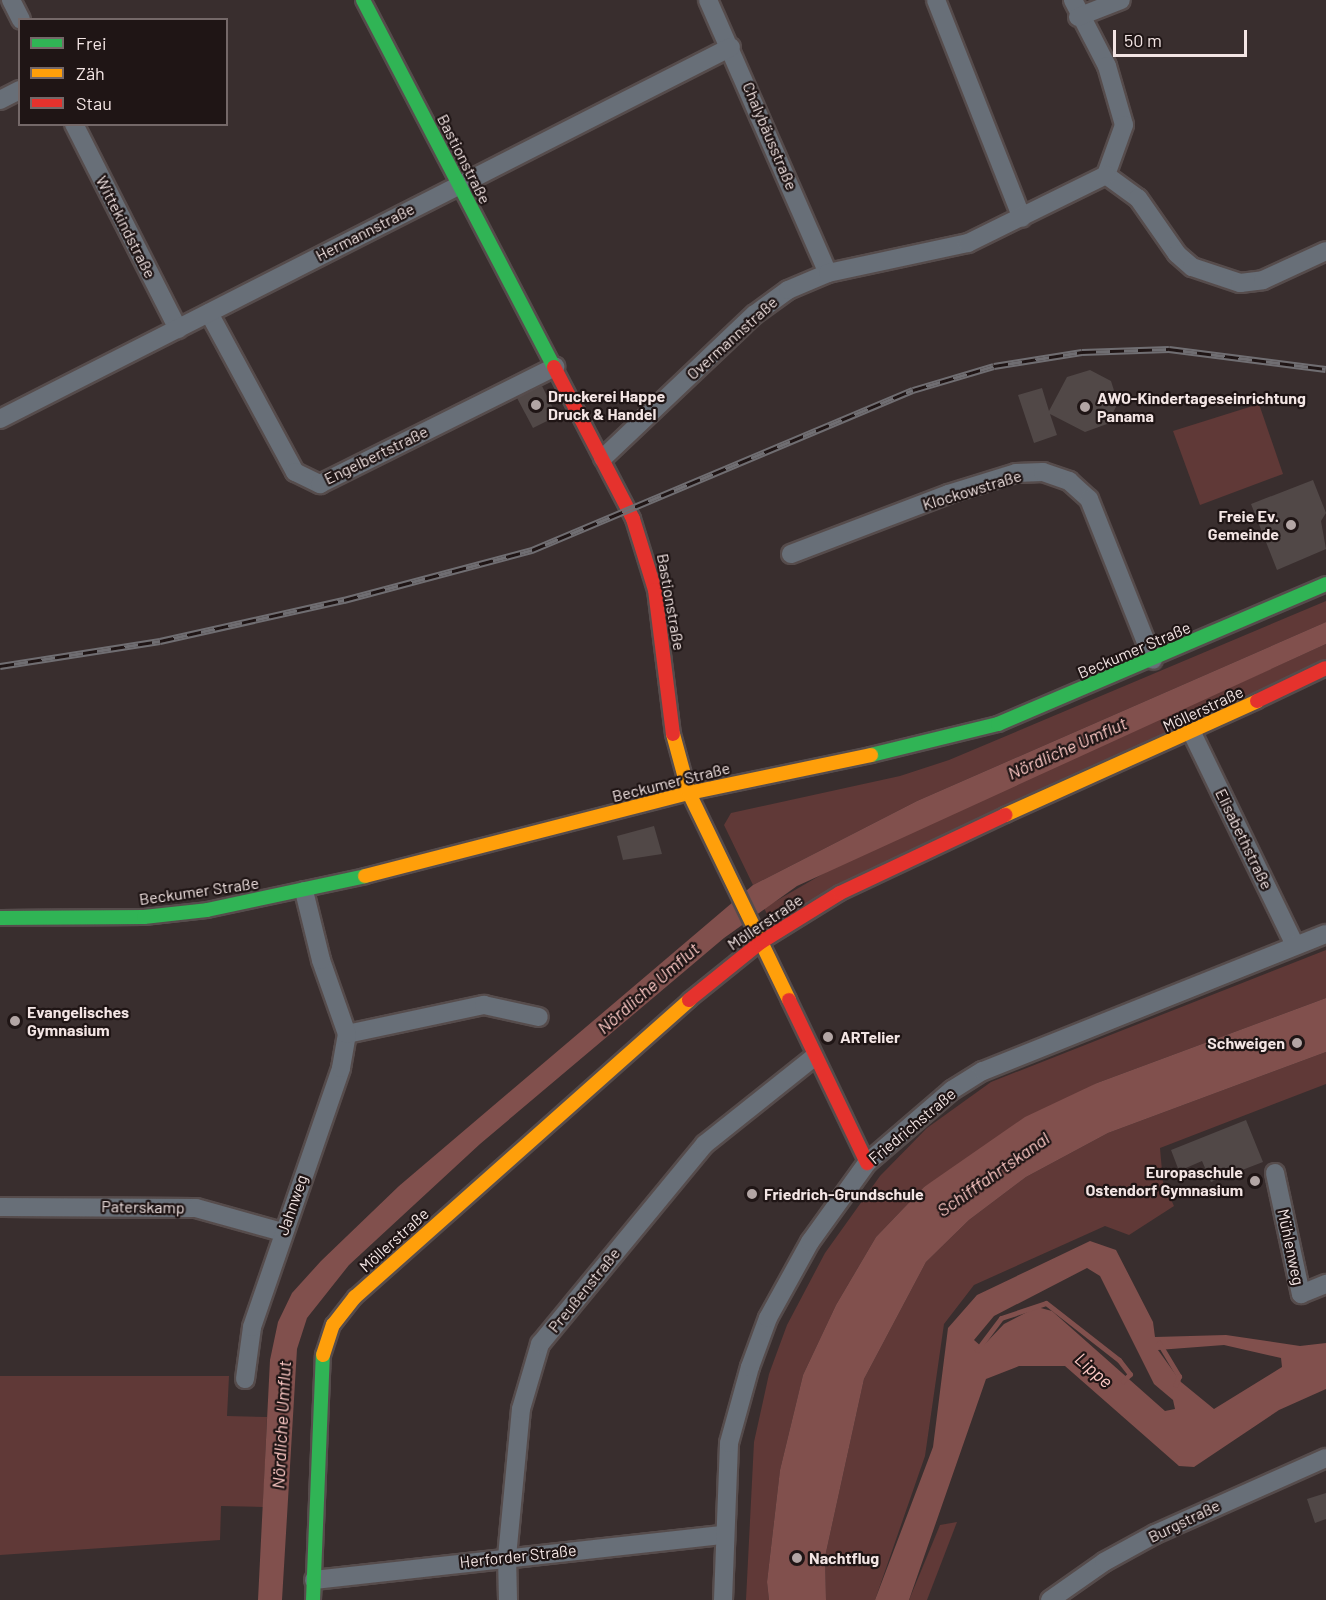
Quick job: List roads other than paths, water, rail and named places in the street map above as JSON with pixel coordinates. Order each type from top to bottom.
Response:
[{"type":"street","points":[[11,0],[20,18]]},
{"type":"street","name":"Bastionstraße","points":[[363,0],[603,458],[646,552],[655,590],[673,734],[689,794],[755,927],[814,1057],[867,1162]]},
{"type":"street","name":"Chalybäusstraße","points":[[708,0],[732,47],[828,273]]},
{"type":"street","points":[[936,0],[1022,218]]},
{"type":"street","points":[[1121,0],[1075,9],[1107,66],[1124,125],[1106,175],[1138,198],[1177,254],[1216,278],[1240,284],[1263,280],[1326,251]]},
{"type":"street","name":"Hermannstraße","points":[[0,419],[732,47]]},
{"type":"street","points":[[0,100],[18,91]]},
{"type":"street","name":"Wittekindstraße","points":[[75,126],[178,329]]},
{"type":"street","name":"Overmannstraße","points":[[603,458],[754,314],[788,290],[828,273],[968,243],[1106,175]]},
{"type":"street","name":"Engelbertstraße","points":[[209,313],[295,472],[320,483],[555,367]]},
{"type":"street","name":"Klockowstraße","points":[[791,554],[948,494],[1016,473],[1043,472],[1069,481],[1089,499],[1153,660]]},
{"type":"street","name":"Beckumer Straße","points":[[0,918],[144,917],[304,891],[689,794],[951,740],[1153,660],[1326,584]]},
{"type":"street","name":"Möllerstraße","points":[[313,1600],[319,1376],[333,1325],[355,1297],[496,1169],[761,942],[923,851],[1192,733],[1326,668]]},
{"type":"street","name":"Elisabethstraße","points":[[1192,733],[1296,945]]},
{"type":"street","points":[[304,891],[321,960],[347,1034],[484,1005],[539,1017]]},
{"type":"street","name":"Friedrichstraße","points":[[723,1600],[722,1535],[729,1443],[768,1318],[810,1242],[867,1162],[952,1090],[983,1071],[1326,934]]},
{"type":"street","name":"Jahnweg","points":[[245,1379],[252,1326],[282,1232],[340,1068],[347,1034]]},
{"type":"street","name":"Preußenstraße","points":[[508,1600],[507,1557],[521,1409],[540,1344],[705,1144],[814,1057]]},
{"type":"street","name":"Mühlenweg","points":[[1275,1173],[1301,1294],[1326,1284]]},
{"type":"street","name":"Paterskamp","points":[[0,1207],[196,1208],[282,1232]]},
{"type":"street","name":"Burgstraße","points":[[1050,1600],[1104,1562],[1155,1534],[1326,1458]]},
{"type":"street","name":"Herforder Straße","points":[[314,1580],[722,1535]]},
{"type":"water","name":"Nördliche Umflut","points":[[1326,622],[1326,644],[797,886],[724,938],[480,1144],[349,1265],[307,1318],[297,1349],[282,1600],[258,1600],[270,1360],[278,1322],[292,1293],[321,1261],[399,1186],[753,885],[917,801]]},
{"type":"water","name":"Schifffahrtskanal","points":[[1326,998],[1326,1052],[1108,1133],[1026,1177],[969,1220],[926,1262],[864,1379],[825,1557],[826,1600],[769,1600],[767,1582],[780,1470],[803,1375],[836,1305],[876,1237],[924,1187],[1025,1117],[1097,1083]]},
{"type":"water","name":"Lippe","points":[[1090,1241],[1116,1250],[1153,1322],[1155,1337],[1226,1335],[1300,1346],[1326,1343],[1326,1389],[1279,1410],[1194,1467],[1179,1466],[1065,1366],[1019,1366],[986,1379],[909,1600],[875,1600],[933,1447],[948,1328],[977,1295]],"holes":[[[1087,1268],[1100,1276],[1154,1384],[1173,1400],[1175,1409],[1165,1411],[1052,1311],[1037,1307],[1004,1324],[982,1347],[974,1340],[994,1316]],[[1224,1345],[1281,1358],[1282,1367],[1214,1409],[1181,1382],[1158,1350]]]},
{"type":"waterway","name":"Lippe","points":[[977,1350],[1001,1318],[1046,1303],[1119,1360],[1130,1374],[1123,1381]]},
{"type":"waterway","points":[[1159,1343],[1179,1376],[1176,1384]]},
{"type":"railway","points":[[0,666],[160,641],[344,600],[532,550],[913,390],[994,366],[1082,352],[1169,349],[1326,369]]},
{"type":"place","name":"Druckerei Happe Druck & Handel","points":[[536,405]]},
{"type":"place","name":"AWO-Kindertageseinrichtung Panama","points":[[1085,407]]},
{"type":"place","name":"Freie Ev. Gemeinde","points":[[1291,525]]},
{"type":"place","name":"Evangelisches Gymnasium","points":[[15,1021]]},
{"type":"place","name":"ARTelier","points":[[828,1037]]},
{"type":"place","name":"Schweigen","points":[[1297,1043]]},
{"type":"place","name":"Europaschule Ostendorf Gymnasium","points":[[1255,1181]]},
{"type":"place","name":"Friedrich-Grundschule","points":[[752,1194]]},
{"type":"place","name":"Nachtflug","points":[[797,1558]]}]
